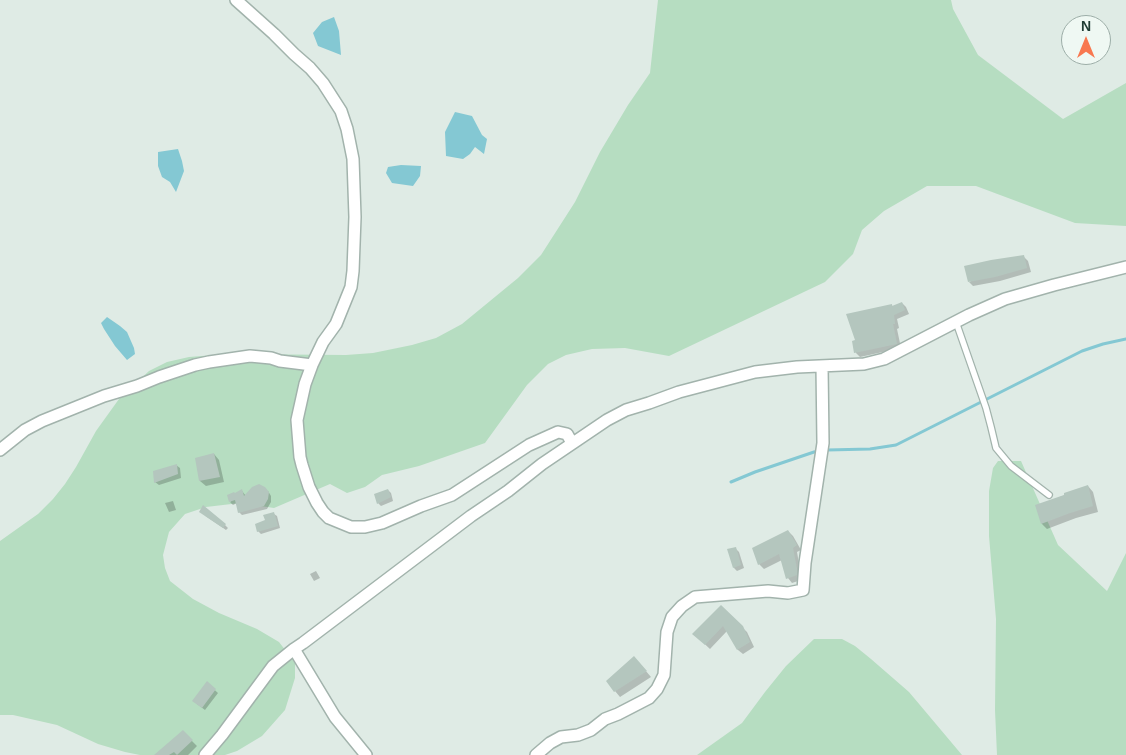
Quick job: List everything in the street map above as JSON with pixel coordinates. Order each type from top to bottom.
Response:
[{"type":"street","points":[[236,0],[310,68],[323,83],[341,111],[348,129],[353,159],[355,216],[351,287],[336,324],[323,342],[312,365],[305,384],[297,420],[302,465],[309,486],[323,512],[329,518],[352,527],[365,527],[382,523],[452,495],[529,445],[558,432],[567,434],[572,443]]},
{"type":"street","points":[[205,755],[273,666],[471,516],[508,491],[542,464],[607,420],[626,410],[679,392],[755,372],[797,367],[864,364],[884,359],[1005,299],[1126,267]]},
{"type":"street","points":[[0,450],[25,430],[42,421],[104,396],[195,365],[233,357],[250,356],[312,365]]},
{"type":"street","points":[[536,755],[550,743],[562,737],[591,730],[605,719],[649,698],[664,675],[668,632],[672,617],[682,606],[695,597],[768,591],[788,593],[803,590],[805,563],[824,443],[822,366]]},
{"type":"street","points":[[294,649],[335,717],[366,755]]},
{"type":"lane","points":[[956,322],[986,408],[996,448],[1011,466],[1049,495]]},
{"type":"green space","points":[[658,0],[951,0],[953,9],[978,55],[1063,119],[1126,83],[1126,226],[1075,223],[976,186],[927,186],[884,211],[862,230],[853,254],[825,282],[669,356],[625,348],[592,349],[566,355],[548,364],[527,385],[485,443],[419,466],[382,475],[365,487],[347,493],[330,484],[274,508],[240,503],[206,507],[185,514],[169,532],[163,555],[170,581],[193,599],[219,613],[257,629],[279,642],[295,663],[295,678],[285,710],[262,736],[237,751],[225,755],[140,755],[98,744],[57,725],[13,715],[0,715],[0,541],[38,514],[53,499],[65,484],[96,431],[119,399],[149,371],[167,362],[189,357],[227,354],[346,355],[373,353],[436,338],[462,324],[518,278],[541,255],[575,202],[600,152],[650,73]]},
{"type":"green space","points":[[998,461],[1021,461],[1058,545],[1107,591],[1126,553],[1126,755],[997,755],[995,710],[996,619],[989,536],[989,491],[993,468]]},
{"type":"green space","points":[[814,639],[842,639],[855,646],[909,692],[962,755],[697,755],[742,723],[786,666]]},
{"type":"water","points":[[334,17],[339,31],[341,55],[318,46],[313,33],[322,22]]},
{"type":"water","points":[[455,112],[472,116],[482,135],[487,139],[484,154],[475,147],[463,159],[446,156],[445,132]]},
{"type":"water","points":[[178,149],[184,171],[176,192],[170,182],[162,177],[158,166],[158,152]]},
{"type":"water","points":[[401,165],[421,166],[420,176],[413,186],[392,183],[386,173],[388,167]]},
{"type":"water","points":[[107,317],[127,332],[135,354],[127,360],[115,346],[101,323]]},
{"type":"building","points":[[1024,255],[1027,268],[968,282],[964,266]]},
{"type":"building","points":[[902,302],[905,310],[894,315],[895,324],[893,324],[897,344],[854,353],[852,341],[855,340],[846,314],[892,304],[892,306]]},
{"type":"building","points":[[214,453],[220,477],[199,481],[195,458]]},
{"type":"building","points":[[177,464],[178,474],[154,483],[153,471]]},
{"type":"building","points":[[259,484],[269,492],[264,506],[238,513],[235,500],[229,502],[227,495],[242,489],[244,496],[252,487]]},
{"type":"building","points":[[1088,485],[1093,506],[1041,524],[1035,505]]},
{"type":"building","points":[[388,489],[391,497],[377,504],[374,494]]},
{"type":"building","points":[[203,505],[226,524],[223,528],[199,512]]},
{"type":"building","points":[[274,512],[278,526],[257,532],[255,524],[265,520],[263,515]]},
{"type":"building","points":[[788,530],[797,545],[793,548],[797,575],[786,579],[779,554],[758,565],[752,548]]},
{"type":"building","points":[[736,547],[741,565],[733,568],[727,549]]},
{"type":"building","points":[[721,605],[743,626],[750,642],[737,650],[723,626],[705,645],[692,634]]},
{"type":"building","points":[[634,656],[647,671],[614,692],[606,681]]},
{"type":"building","points":[[207,681],[216,689],[202,708],[192,701]]},
{"type":"building","points":[[183,730],[193,740],[177,755],[174,752],[169,755],[154,755]]},
{"type":"waterway","points":[[731,482],[814,452],[870,449],[896,445],[1082,351],[1126,339]]}]
